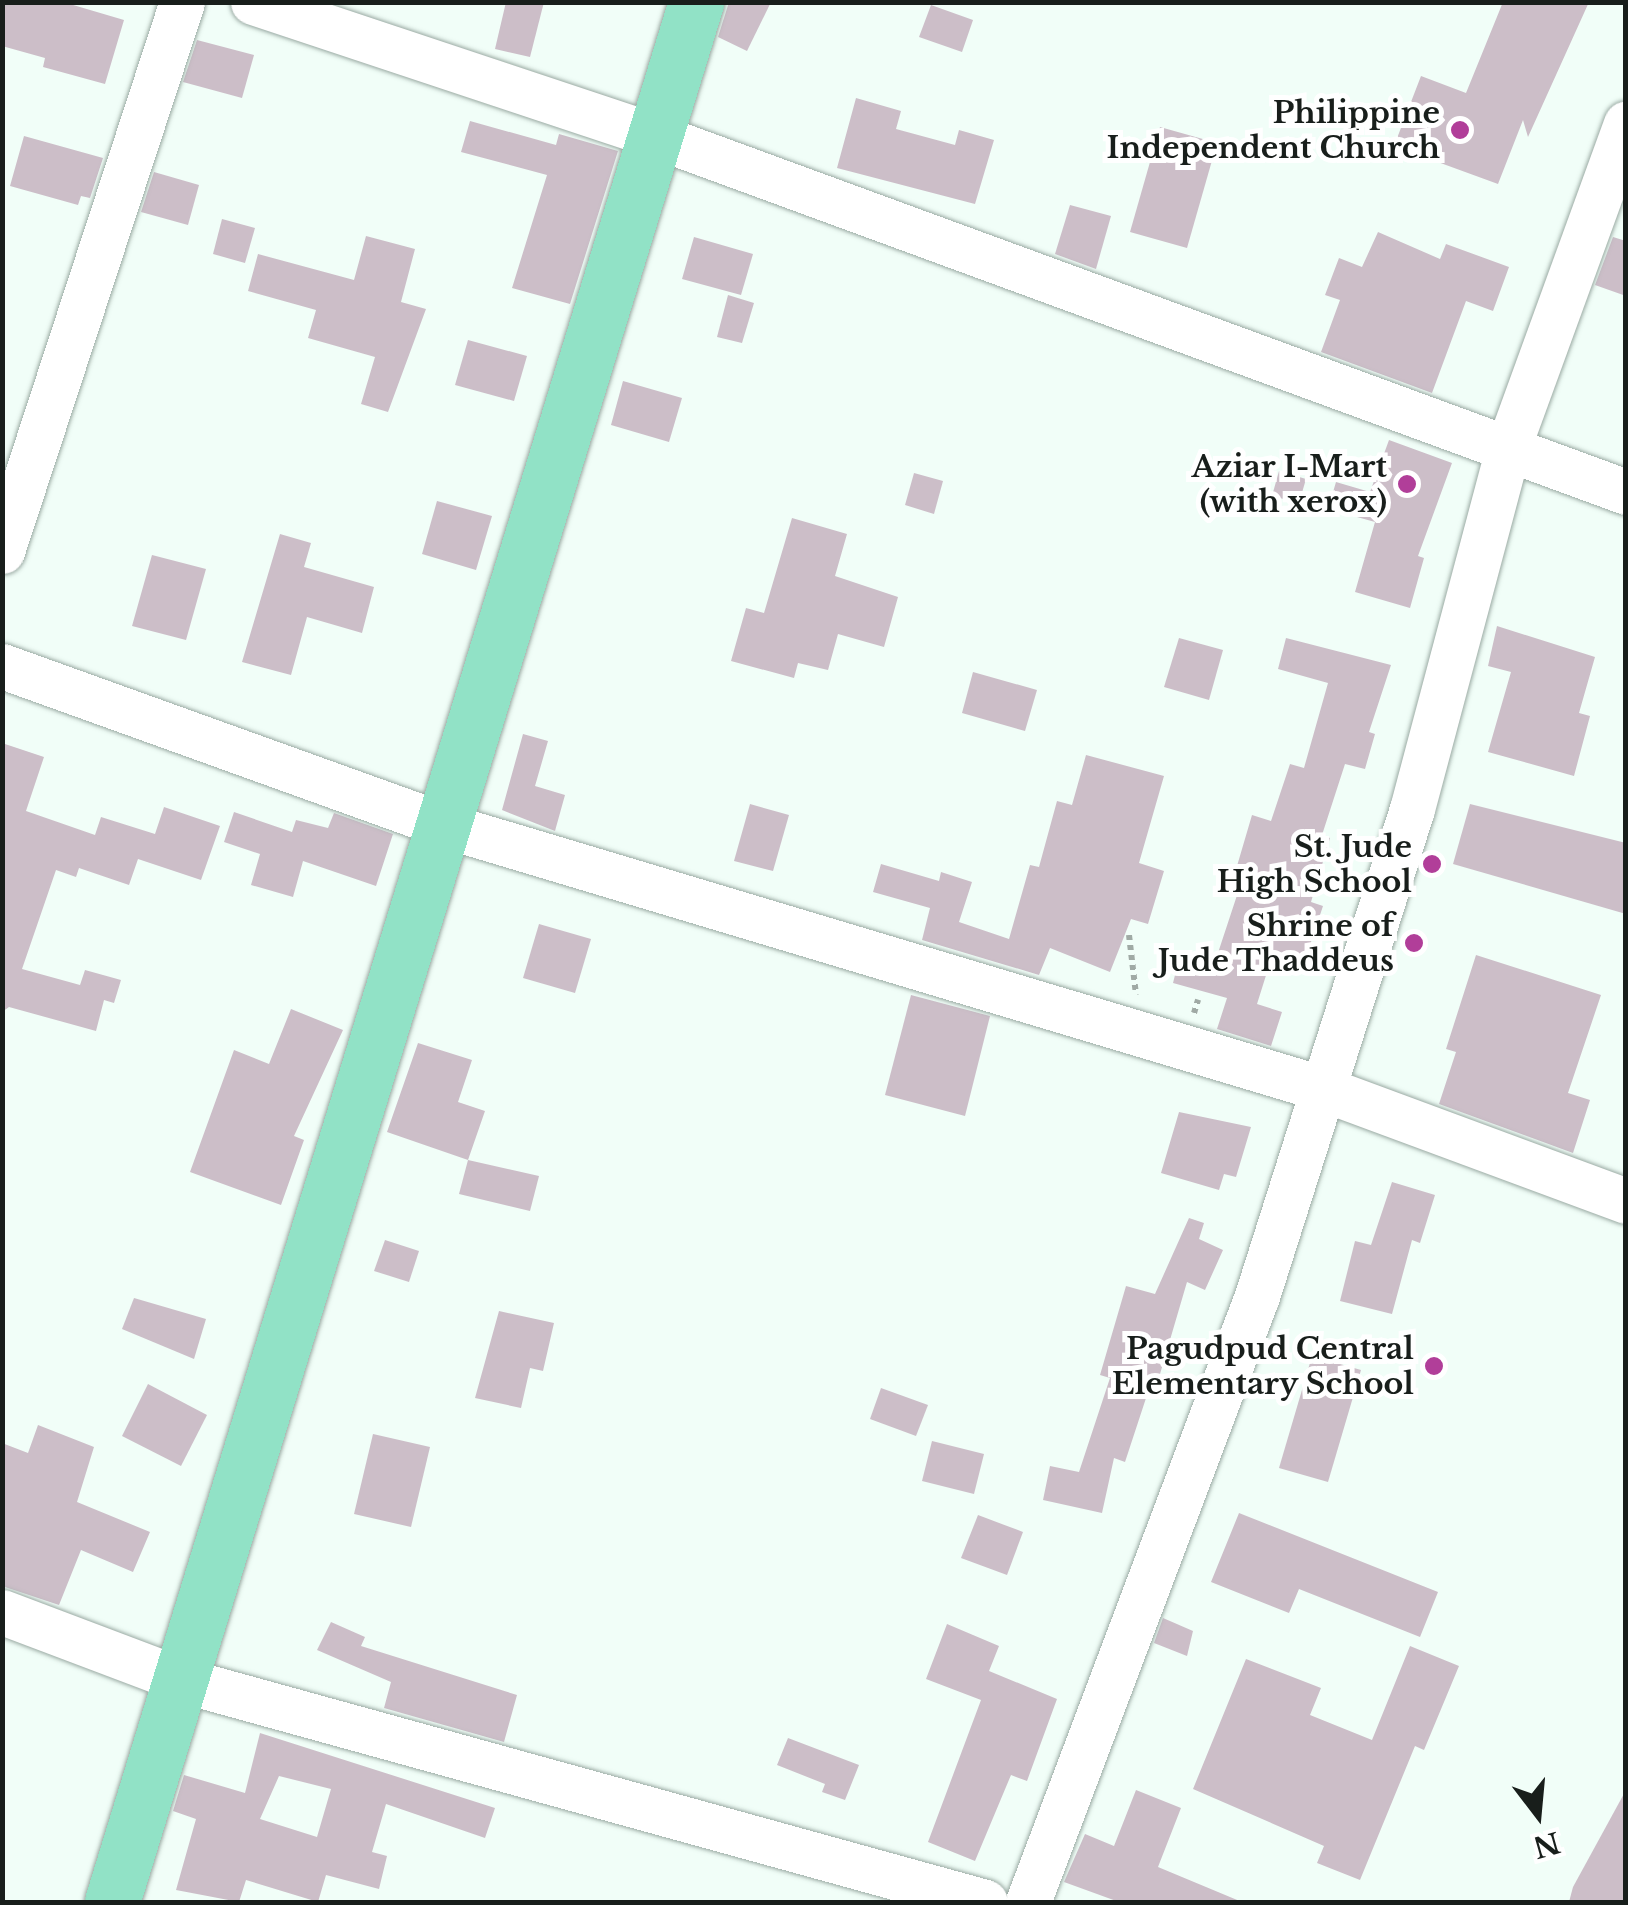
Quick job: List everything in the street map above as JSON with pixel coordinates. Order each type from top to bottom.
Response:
[{"type":"main road","points":[[112,1902],[448,826],[696,2]]},
{"type":"street","points":[[2,551],[182,2]]},
{"type":"street","points":[[253,2],[656,136],[1509,445],[1626,492]]},
{"type":"street","points":[[1028,1902],[1257,1296],[1412,809],[1509,445],[1626,124]]},
{"type":"street","points":[[2,666],[448,826],[1321,1088],[1626,1201]]},
{"type":"street","points":[[2,1612],[182,1680],[986,1902]]},
{"type":"path","points":[[1129,935],[1138,987],[1130,1030]]},
{"type":"building","points":[[2,2],[63,2],[124,20],[105,84],[43,67],[45,58],[2,46]]},
{"type":"building","points":[[506,2],[544,2],[530,57],[495,49]]},
{"type":"building","points":[[729,2],[771,2],[747,51],[718,37]]},
{"type":"building","points":[[1503,2],[1589,2],[1528,137],[1523,120],[1498,184],[1394,146],[1421,76],[1466,93]]},
{"type":"building","points":[[931,5],[973,20],[962,52],[919,37]]},
{"type":"building","points":[[197,40],[254,55],[242,98],[183,82]]},
{"type":"building","points":[[856,98],[901,111],[896,129],[955,145],[959,130],[994,140],[975,204],[837,168]]},
{"type":"building","points":[[470,121],[556,145],[559,134],[618,151],[570,304],[512,288],[547,175],[461,152]]},
{"type":"building","points":[[1160,127],[1217,143],[1187,248],[1130,232]]},
{"type":"building","points":[[24,136],[103,158],[90,198],[81,196],[78,205],[10,186]]},
{"type":"building","points":[[154,172],[199,185],[188,225],[141,212]]},
{"type":"building","points":[[1070,205],[1111,216],[1096,269],[1055,254]]},
{"type":"building","points":[[222,219],[255,228],[245,263],[213,254]]},
{"type":"building","points":[[1378,232],[1440,259],[1446,244],[1509,267],[1493,311],[1466,301],[1432,393],[1321,352],[1340,300],[1325,295],[1339,258],[1362,267]]},
{"type":"building","points":[[366,236],[415,249],[401,302],[426,309],[388,412],[361,404],[375,357],[308,338],[316,310],[248,291],[258,254],[354,280]]},
{"type":"building","points":[[694,237],[753,254],[741,295],[682,279]]},
{"type":"building","points":[[1613,237],[1626,241],[1626,296],[1595,285]]},
{"type":"building","points":[[728,295],[754,303],[742,343],[717,337]]},
{"type":"building","points":[[468,340],[527,356],[514,401],[455,385]]},
{"type":"building","points":[[623,381],[682,398],[669,442],[611,425]]},
{"type":"building","points":[[1389,440],[1452,463],[1418,556],[1424,558],[1410,608],[1355,592],[1375,522],[1328,509],[1336,482],[1370,492]]},
{"type":"building","points":[[1279,471],[1306,479],[1299,503],[1272,496]]},
{"type":"building","points":[[914,473],[943,481],[934,514],[905,505]]},
{"type":"building","points":[[437,501],[492,516],[476,570],[422,554]]},
{"type":"building","points":[[792,518],[847,534],[835,576],[898,597],[884,647],[838,634],[828,670],[798,663],[794,678],[731,661],[746,608],[764,613]]},
{"type":"building","points":[[280,534],[311,543],[304,567],[374,587],[362,633],[307,617],[291,675],[242,662]]},
{"type":"building","points":[[152,555],[206,569],[186,640],[132,626]]},
{"type":"building","points":[[1497,626],[1595,657],[1579,713],[1590,716],[1574,776],[1488,752],[1511,672],[1488,666]]},
{"type":"building","points":[[1179,638],[1223,650],[1209,700],[1164,687]]},
{"type":"building","points":[[1286,638],[1391,665],[1369,732],[1375,734],[1365,769],[1345,764],[1322,835],[1330,838],[1311,902],[1323,906],[1305,960],[1274,950],[1257,1004],[1282,1012],[1271,1046],[1217,1029],[1227,998],[1173,983],[1179,959],[1213,968],[1246,868],[1237,866],[1252,815],[1271,821],[1290,764],[1304,768],[1328,683],[1278,669]]},
{"type":"building","points":[[973,672],[1037,690],[1025,731],[962,713]]},
{"type":"building","points":[[523,734],[548,741],[535,786],[565,795],[555,831],[502,810]]},
{"type":"building","points":[[2,743],[44,757],[26,811],[95,835],[101,817],[155,834],[164,807],[220,826],[201,880],[138,859],[129,885],[79,868],[76,877],[56,870],[22,969],[80,985],[85,970],[121,980],[114,1003],[104,1000],[96,1031],[9,1007],[2,1012]]},
{"type":"building","points":[[1086,755],[1164,776],[1139,863],[1164,871],[1148,924],[1131,919],[1110,972],[1050,948],[1039,975],[922,940],[930,908],[873,892],[881,864],[939,881],[941,872],[972,882],[959,922],[1009,939],[1030,865],[1039,867],[1057,801],[1072,805]]},
{"type":"building","points":[[750,804],[789,815],[773,871],[734,861]]},
{"type":"building","points":[[1470,804],[1626,843],[1626,914],[1453,864]]},
{"type":"building","points":[[234,812],[292,832],[296,820],[328,828],[334,813],[393,834],[376,886],[303,861],[293,897],[251,885],[260,854],[224,842]]},
{"type":"building","points":[[539,924],[591,939],[575,993],[523,978]]},
{"type":"building","points":[[1476,955],[1601,995],[1568,1093],[1590,1100],[1573,1153],[1439,1104],[1456,1052],[1446,1049]]},
{"type":"building","points":[[911,995],[990,1016],[965,1116],[885,1095]]},
{"type":"building","points":[[291,1009],[343,1030],[294,1136],[304,1140],[281,1205],[190,1172],[234,1050],[269,1064]]},
{"type":"building","points":[[418,1043],[472,1060],[458,1102],[485,1111],[468,1160],[387,1132]]},
{"type":"building","points":[[1179,1112],[1251,1127],[1236,1177],[1224,1174],[1219,1190],[1161,1173]]},
{"type":"building","points":[[468,1160],[539,1176],[530,1211],[459,1194]]},
{"type":"building","points":[[1392,1182],[1435,1195],[1420,1243],[1412,1240],[1392,1314],[1340,1301],[1355,1241],[1371,1245]]},
{"type":"building","points":[[1189,1218],[1204,1223],[1199,1239],[1223,1250],[1205,1290],[1187,1282],[1155,1391],[1149,1389],[1125,1462],[1114,1458],[1102,1513],[1043,1500],[1050,1466],[1079,1472],[1110,1378],[1100,1375],[1126,1286],[1155,1294]]},
{"type":"building","points":[[385,1240],[419,1251],[409,1282],[374,1271]]},
{"type":"building","points":[[134,1298],[206,1319],[194,1359],[122,1329]]},
{"type":"building","points":[[499,1311],[554,1323],[543,1371],[530,1368],[521,1408],[475,1398]]},
{"type":"building","points":[[1312,1356],[1361,1370],[1328,1482],[1279,1468]]},
{"type":"building","points":[[148,1384],[207,1415],[181,1466],[122,1436]]},
{"type":"building","points":[[881,1388],[928,1405],[916,1436],[870,1419]]},
{"type":"building","points":[[38,1425],[94,1447],[77,1502],[150,1532],[133,1572],[81,1550],[59,1605],[2,1586],[2,1443],[28,1453]]},
{"type":"building","points":[[373,1434],[430,1447],[411,1527],[354,1514]]},
{"type":"building","points":[[932,1441],[984,1454],[974,1494],[922,1481]]},
{"type":"building","points":[[1239,1513],[1438,1592],[1420,1637],[1299,1589],[1289,1613],[1211,1582]]},
{"type":"building","points":[[978,1515],[1023,1532],[1007,1575],[961,1558]]},
{"type":"building","points":[[1163,1618],[1193,1631],[1187,1656],[1154,1643]]},
{"type":"building","points":[[331,1622],[365,1637],[361,1646],[517,1695],[504,1742],[384,1708],[391,1682],[317,1650]]},
{"type":"building","points":[[947,1624],[999,1646],[989,1671],[1057,1699],[1027,1781],[1011,1775],[975,1861],[928,1842],[981,1700],[926,1679]]},
{"type":"building","points":[[1410,1646],[1459,1666],[1424,1750],[1415,1746],[1360,1880],[1317,1863],[1324,1846],[1193,1789],[1246,1659],[1321,1688],[1310,1715],[1372,1740]]},
{"type":"building","points":[[260,1733],[495,1808],[485,1838],[386,1804],[372,1852],[387,1856],[379,1889],[326,1875],[318,1902],[246,1880],[239,1902],[176,1890],[196,1819],[173,1811],[184,1775],[245,1793]],"holes":[[[279,1776],[331,1789],[317,1837],[260,1819]]]},
{"type":"building","points":[[788,1738],[859,1765],[845,1800],[822,1792],[825,1784],[777,1765]]},
{"type":"building","points":[[1136,1790],[1181,1808],[1158,1867],[1242,1902],[1119,1902],[1064,1882],[1085,1834],[1114,1846]]},
{"type":"building","points":[[1626,1790],[1626,1902],[1569,1902],[1573,1887]]},
{"type":"place","name":"Philippine Independent Church","points":[[1460,130]]},
{"type":"place","name":"Aziar I-Mart (with xerox)","points":[[1407,484]]},
{"type":"place","name":"St. Jude High School","points":[[1432,864]]},
{"type":"place","name":"Shrine of Jude Thaddeus","points":[[1414,943]]},
{"type":"place","name":"Pagudpud Central Elementary School","points":[[1434,1366]]}]
